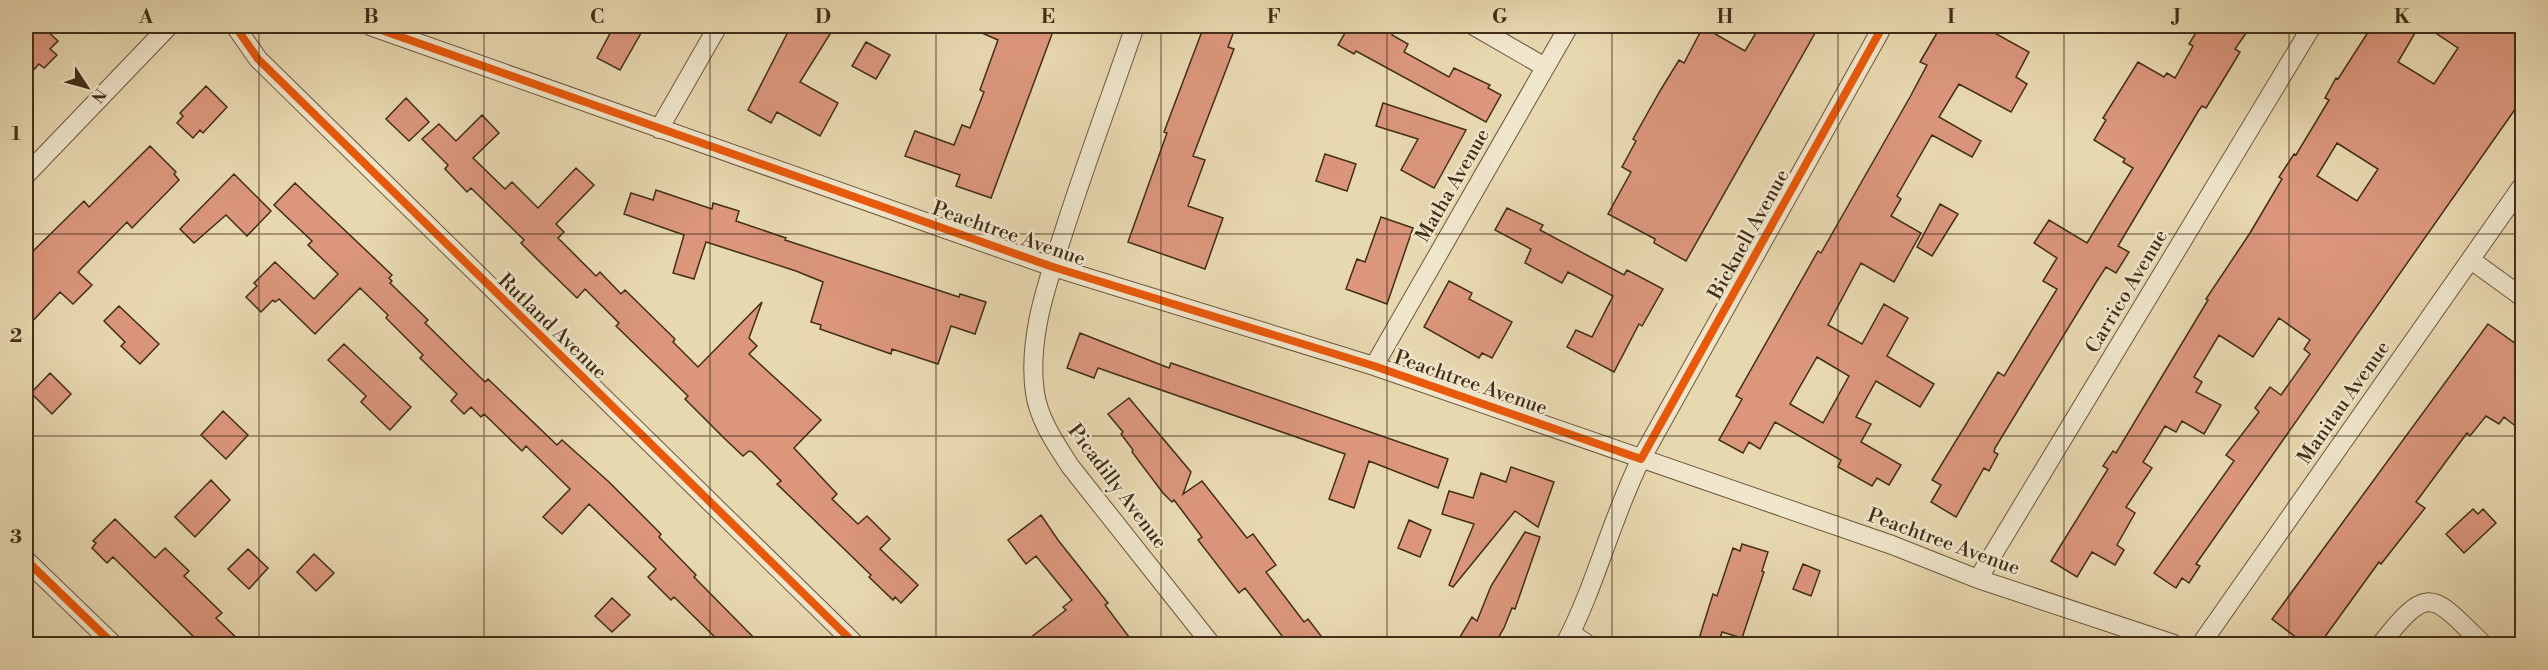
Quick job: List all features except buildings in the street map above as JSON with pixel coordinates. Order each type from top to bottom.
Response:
[{"type":"street","points":[[26,175],[169,26]]},
{"type":"street","name":"Rutland Avenue","points":[[235,26],[258,59],[855,645]]},
{"type":"street","name":"Peachtree Avenue","points":[[370,26],[1053,267],[1374,366],[1892,545],[1978,579],[2174,645]]},
{"type":"street","points":[[659,129],[718,26]]},
{"type":"street","name":"Picadilly Avenue","points":[[1135,26],[1041,306],[1033,361],[1039,411],[1054,441],[1071,466],[1211,645]]},
{"type":"street","points":[[1474,26],[1545,67]]},
{"type":"street","name":"Matha Avenue","points":[[1374,366],[1569,26]]},
{"type":"street","name":"Bicknell Avenue","points":[[1568,639],[1625,492],[1641,459],[1883,26]]},
{"type":"street","name":"Carrico Avenue","points":[[1978,579],[2312,26]]},
{"type":"street","name":"Manitau Avenue","points":[[2201,645],[2523,186]]},
{"type":"street","points":[[2470,260],[2523,297]]},
{"type":"street","points":[[26,560],[113,645]]},
{"type":"street","points":[[2382,645],[2414,605],[2426,602],[2447,609],[2483,645]]},
{"type":"street","points":[[1568,639],[1587,645]]},
{"type":"cycle path","points":[[235,26],[258,59],[855,644]]},
{"type":"cycle path","points":[[370,26],[1053,267],[1374,366],[1641,459],[1883,26]]},
{"type":"cycle path","points":[[26,560],[113,644]]}]
